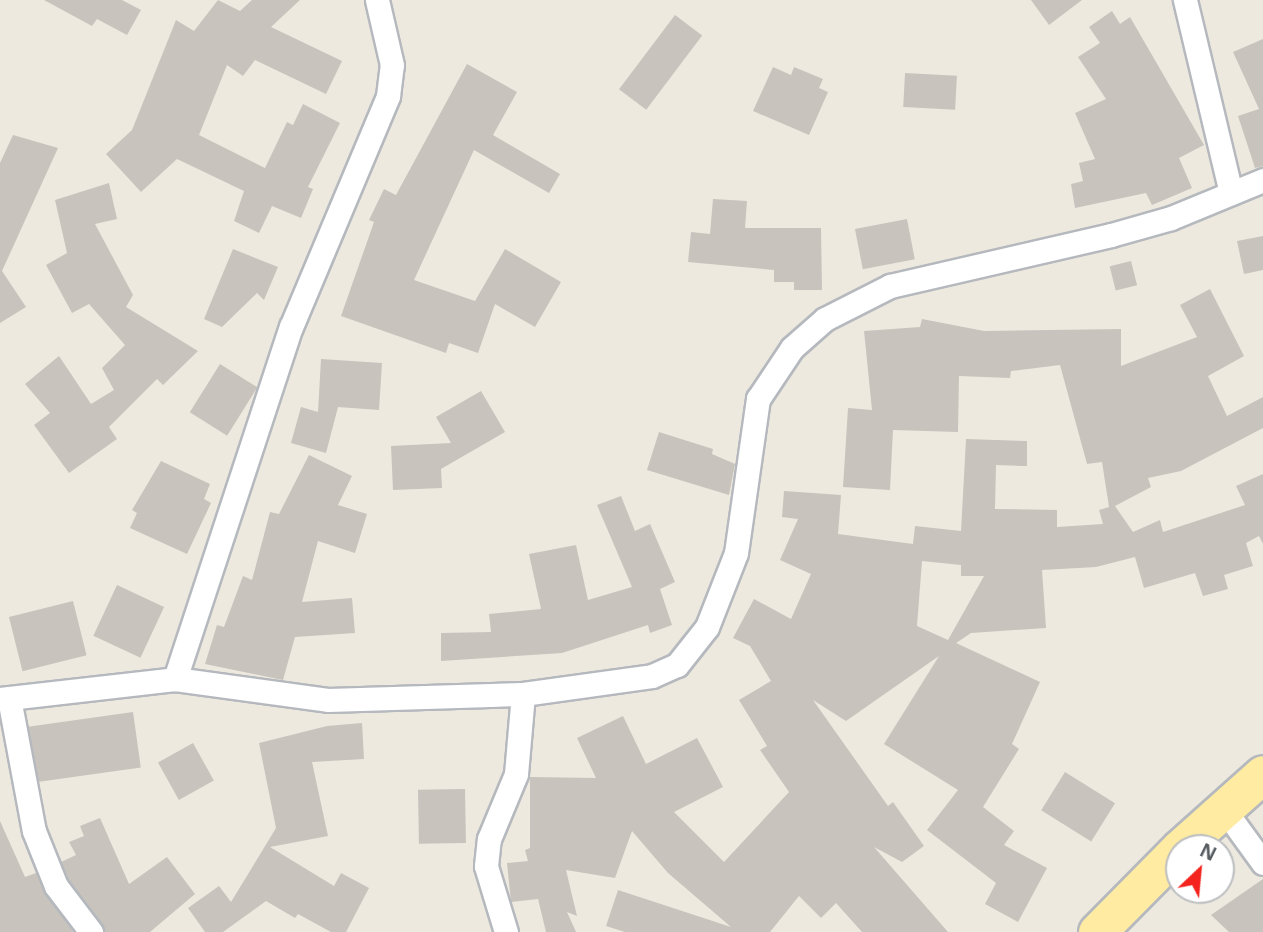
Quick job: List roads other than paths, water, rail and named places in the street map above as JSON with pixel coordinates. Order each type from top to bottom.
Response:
[{"type":"main road","points":[[1194,834],[1263,774]]},
{"type":"main road","points":[[1097,932],[1165,862]]},
{"type":"street","points":[[175,679],[291,327],[388,96],[392,65],[377,0]]},
{"type":"street","points":[[1185,0],[1231,193]]},
{"type":"street","points":[[90,932],[56,886],[34,831],[5,698],[175,679],[328,700],[523,694],[652,676],[677,665],[694,646],[715,609],[736,553],[758,399],[792,348],[825,319],[890,286],[1111,235],[1263,180]]},
{"type":"street","points":[[506,932],[486,866],[489,839],[516,775],[523,694]]},
{"type":"street","points":[[1223,808],[1263,863]]}]
